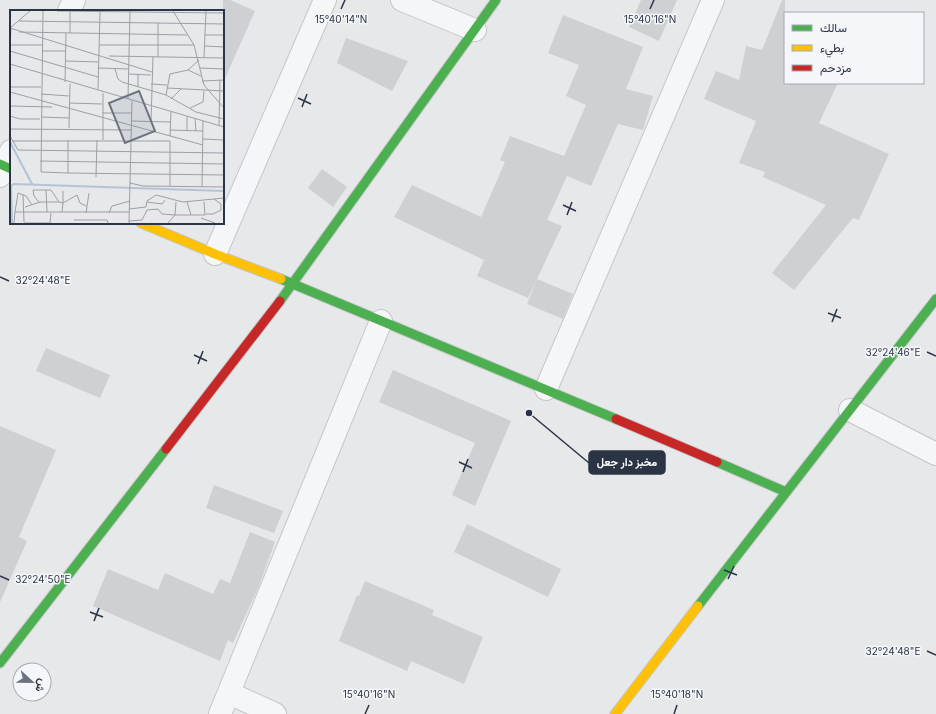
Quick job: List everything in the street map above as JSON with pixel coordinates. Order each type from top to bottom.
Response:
[{"type":"main road","points":[[0,663],[293,284],[496,0]]},
{"type":"main road","points":[[143,224],[293,284],[546,389],[786,492]]},
{"type":"main road","points":[[615,714],[936,299]]},
{"type":"street","points":[[70,10],[74,0]]},
{"type":"street","points":[[215,254],[325,0]]},
{"type":"street","points":[[402,0],[476,30]]},
{"type":"street","points":[[546,389],[713,0]]},
{"type":"street","points":[[220,714],[381,321]]},
{"type":"street","points":[[850,410],[936,454]]},
{"type":"street","points":[[229,692],[275,714]]},
{"type":"building","points":[[223,0],[230,0],[255,11],[224,81],[224,10]]},
{"type":"building","points":[[641,0],[677,0],[659,41],[629,27]]},
{"type":"building","points":[[782,0],[785,0],[784,84],[838,84],[819,123],[889,154],[859,220],[853,218],[794,290],[772,273],[826,205],[763,177],[765,172],[739,163],[756,121],[704,99],[716,71],[739,80],[746,46],[762,50]]},
{"type":"building","points":[[563,15],[643,47],[626,89],[653,96],[643,130],[618,124],[591,186],[567,176],[547,220],[562,226],[528,298],[477,276],[484,260],[394,217],[412,185],[481,217],[505,162],[500,160],[510,136],[564,156],[586,105],[566,96],[579,65],[548,53]]},
{"type":"building","points":[[346,38],[408,61],[392,91],[337,63]]},
{"type":"building","points":[[322,169],[347,187],[333,207],[308,188]]},
{"type":"building","points":[[537,279],[573,294],[563,319],[527,304]]},
{"type":"building","points":[[46,348],[110,375],[100,398],[36,371]]},
{"type":"building","points":[[393,370],[511,421],[475,506],[452,495],[475,443],[379,402]]},
{"type":"building","points":[[0,426],[56,450],[19,537],[27,541],[0,602]]},
{"type":"building","points":[[214,485],[283,511],[274,533],[206,508]]},
{"type":"building","points":[[467,524],[561,569],[548,597],[454,552]]},
{"type":"building","points":[[250,532],[275,542],[259,586],[233,643],[228,640],[220,661],[93,606],[108,569],[158,590],[165,573],[213,594],[220,579],[230,583]]},
{"type":"building","points":[[365,581],[434,610],[432,615],[483,637],[464,684],[411,661],[407,671],[339,641],[357,595],[359,596]]},
{"type":"traffic: fast","points":[[280,301],[496,0]]},
{"type":"traffic: fast","points":[[0,164],[10,169]]},
{"type":"traffic: fast","points":[[281,279],[616,419]]},
{"type":"traffic: fast","points":[[698,606],[936,299]]},
{"type":"traffic: fast","points":[[0,663],[166,449]]},
{"type":"traffic: fast","points":[[717,462],[786,492]]},
{"type":"traffic: slow","points":[[143,224],[215,254],[281,279]]},
{"type":"traffic: slow","points":[[615,714],[698,606]]},
{"type":"traffic: jam","points":[[166,449],[280,301]]},
{"type":"traffic: jam","points":[[616,419],[717,462]]},
{"type":"place","name":"مخبز دار جعل","points":[[529,413]]}]
